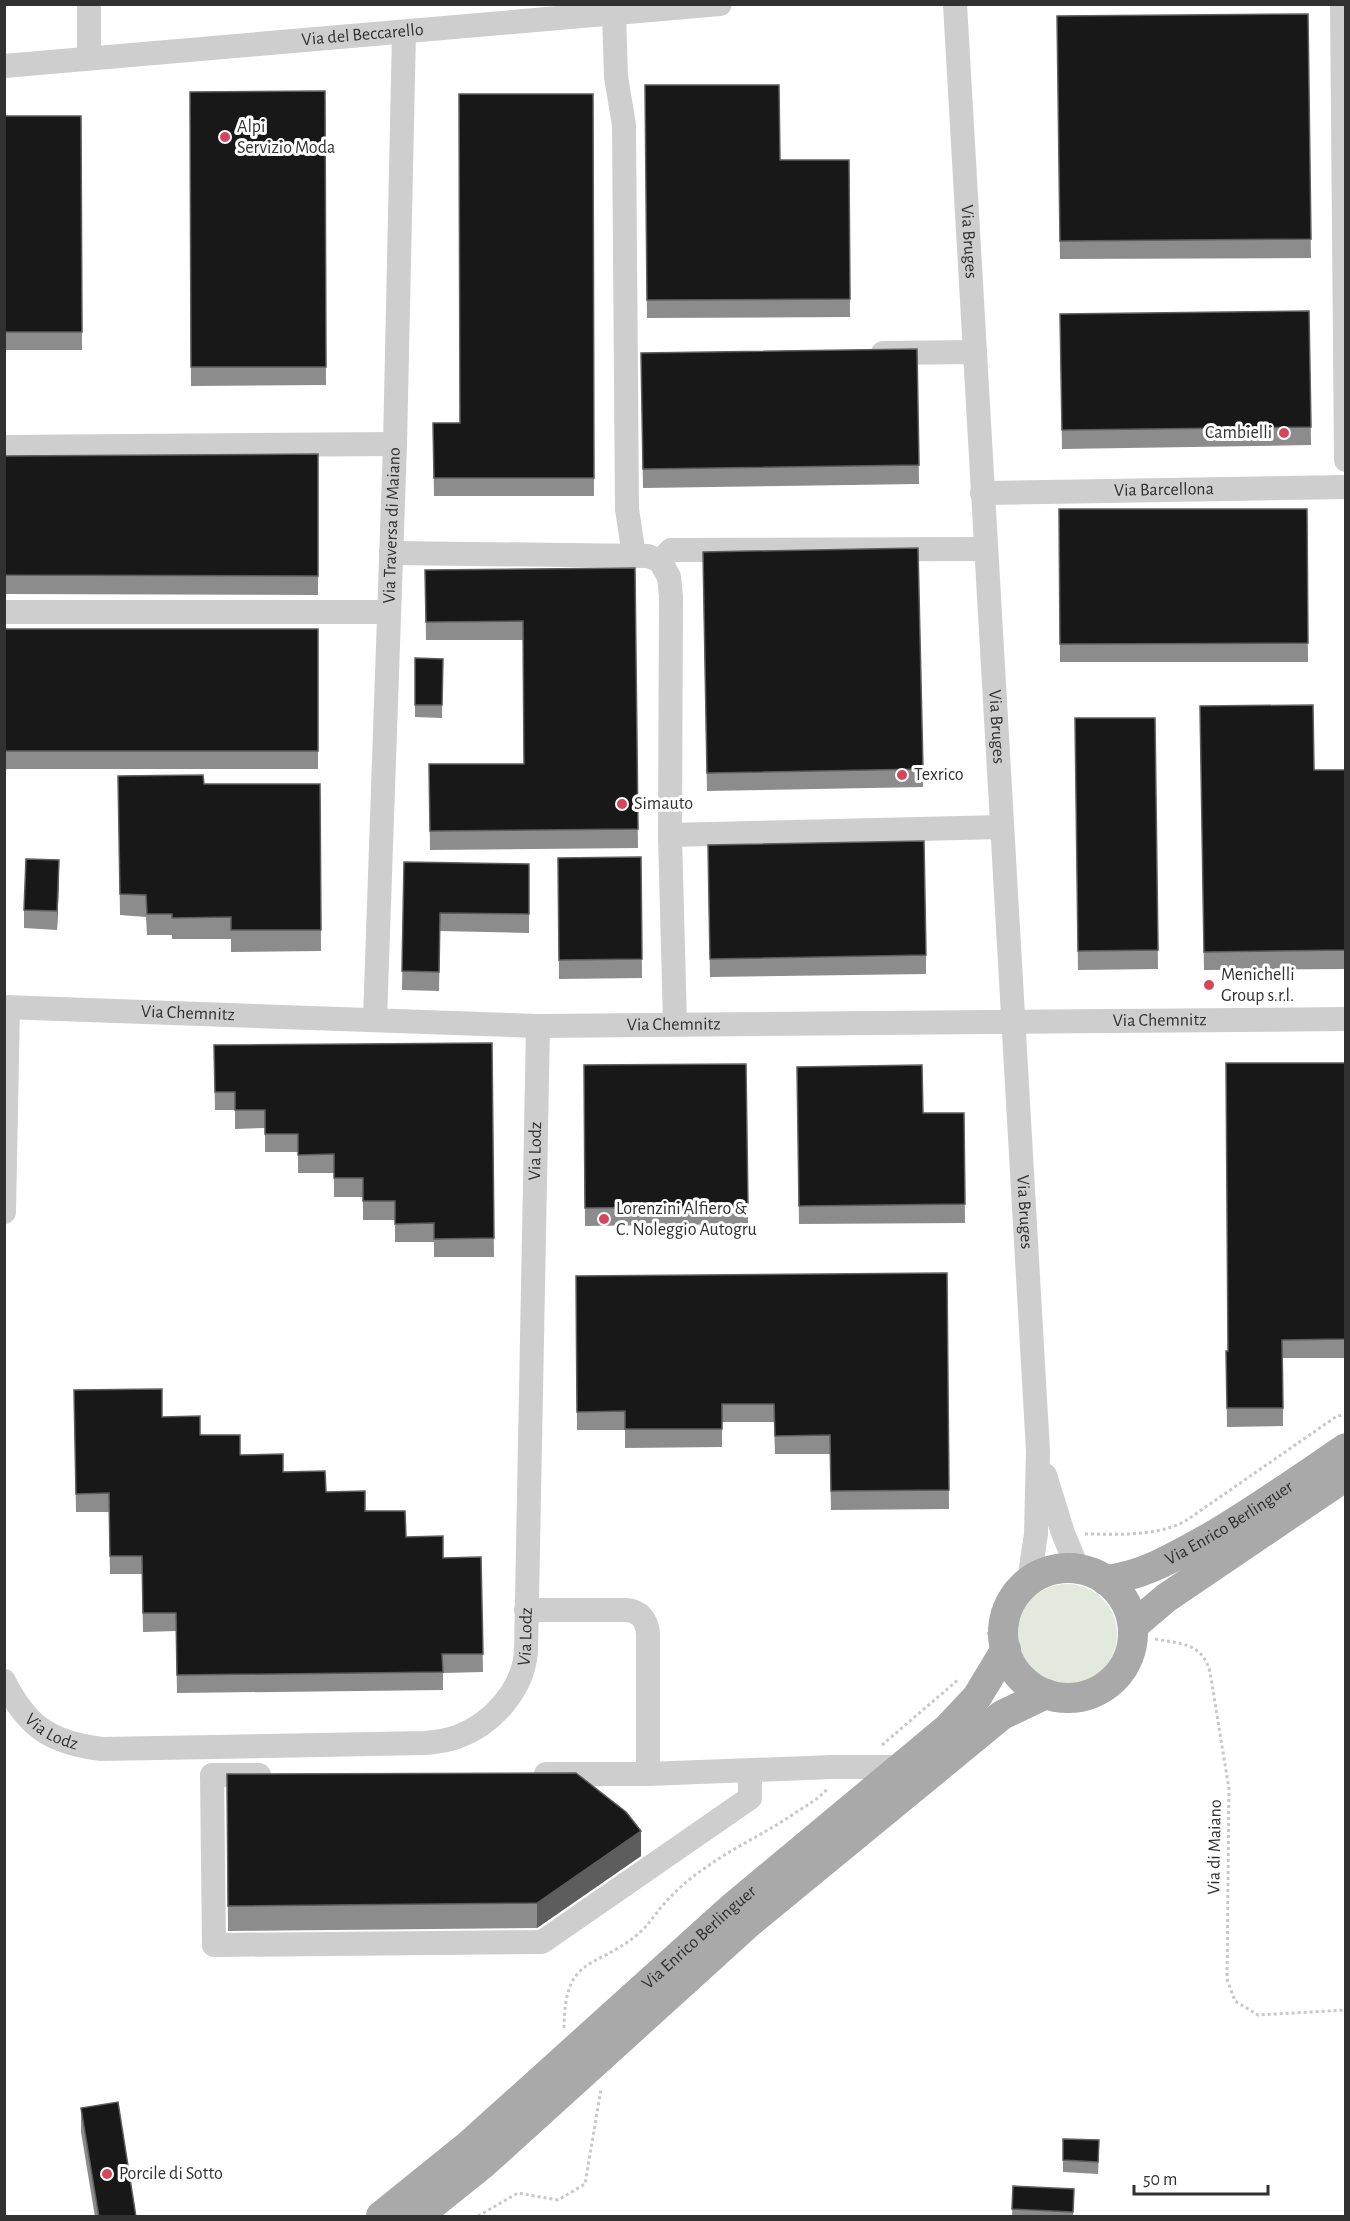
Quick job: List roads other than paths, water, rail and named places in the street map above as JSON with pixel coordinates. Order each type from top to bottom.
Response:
[{"type":"main road","name":"Via Enrico Berlinguer","points":[[1029,1581],[1054,1570],[1122,1578],[1144,1571],[1175,1557],[1245,1517],[1346,1448]]},
{"type":"main road","name":"Via Enrico Berlinguer","points":[[1133,1631],[1166,1598],[1346,1476]]},
{"type":"main road","points":[[1029,1581],[1016,1595],[1006,1615],[1004,1627],[1006,1649],[1016,1672],[1030,1685],[1046,1694],[1061,1698],[1076,1698],[1104,1688],[1116,1678],[1131,1651],[1133,1631],[1125,1602],[1118,1591],[1091,1574]]},
{"type":"main road","name":"Via Enrico Berlinguer","points":[[381,2217],[469,2145],[734,1906],[903,1767],[968,1709],[986,1684],[1006,1649]]},
{"type":"main road","name":"Via Enrico Berlinguer","points":[[418,2217],[484,2163],[758,1915],[1002,1715],[1046,1694]]},
{"type":"street","points":[[89,4],[89,58]]},
{"type":"street","name":"Via del Beccarello","points":[[4,66],[720,4]]},
{"type":"street","name":"Via Bruges","points":[[954,4],[1038,1451],[1036,1534],[1029,1581]]},
{"type":"street","points":[[1341,4],[1346,460]]},
{"type":"street","points":[[614,14],[616,77],[624,125],[638,355],[627,509],[634,556]]},
{"type":"street","name":"Via Traversa di Maiano","points":[[375,1019],[395,444],[404,32]]},
{"type":"street","points":[[861,353],[975,352]]},
{"type":"street","points":[[4,447],[395,444]]},
{"type":"street","name":"Via Barcellona","points":[[982,493],[1346,487]]},
{"type":"street","points":[[660,561],[671,550],[985,549]]},
{"type":"street","points":[[391,553],[648,556],[660,561],[669,577],[672,596],[670,836],[675,1024]]},
{"type":"street","points":[[4,612],[389,612]]},
{"type":"street","points":[[670,836],[1002,827]]},
{"type":"street","points":[[4,1212],[6,1007]]},
{"type":"street","name":"Via Chemnitz","points":[[6,1007],[538,1026],[1346,1019]]},
{"type":"street","name":"Via Lodz","points":[[4,1681],[16,1704],[51,1737],[77,1746],[102,1749],[441,1741],[458,1737],[476,1727],[508,1698],[519,1681],[525,1664],[538,1026]]},
{"type":"street","name":"Via Bruges","points":[[1038,1451],[1058,1518],[1091,1574]]},
{"type":"street","points":[[526,1610],[626,1610],[635,1612],[643,1618],[648,1634],[648,1774]]},
{"type":"street","points":[[519,1774],[648,1774],[832,1767],[903,1767]]},
{"type":"street","points":[[283,1775],[212,1775],[214,1945],[542,1942],[750,1798],[750,1770]]},
{"type":"place","name":"Alpi Servizio Moda","points":[[225,137]]},
{"type":"place","name":"Cambielli","points":[[1284,433]]},
{"type":"place","name":"Texrico","points":[[902,775]]},
{"type":"place","name":"Simauto","points":[[622,804]]},
{"type":"place","name":"Menichelli Group s.r.l.","points":[[1209,985]]},
{"type":"place","name":"Lorenzini Alfiero & C. Noleggio Autogru","points":[[604,1219]]},
{"type":"place","name":"Porcile di Sotto","points":[[107,2174]]}]
